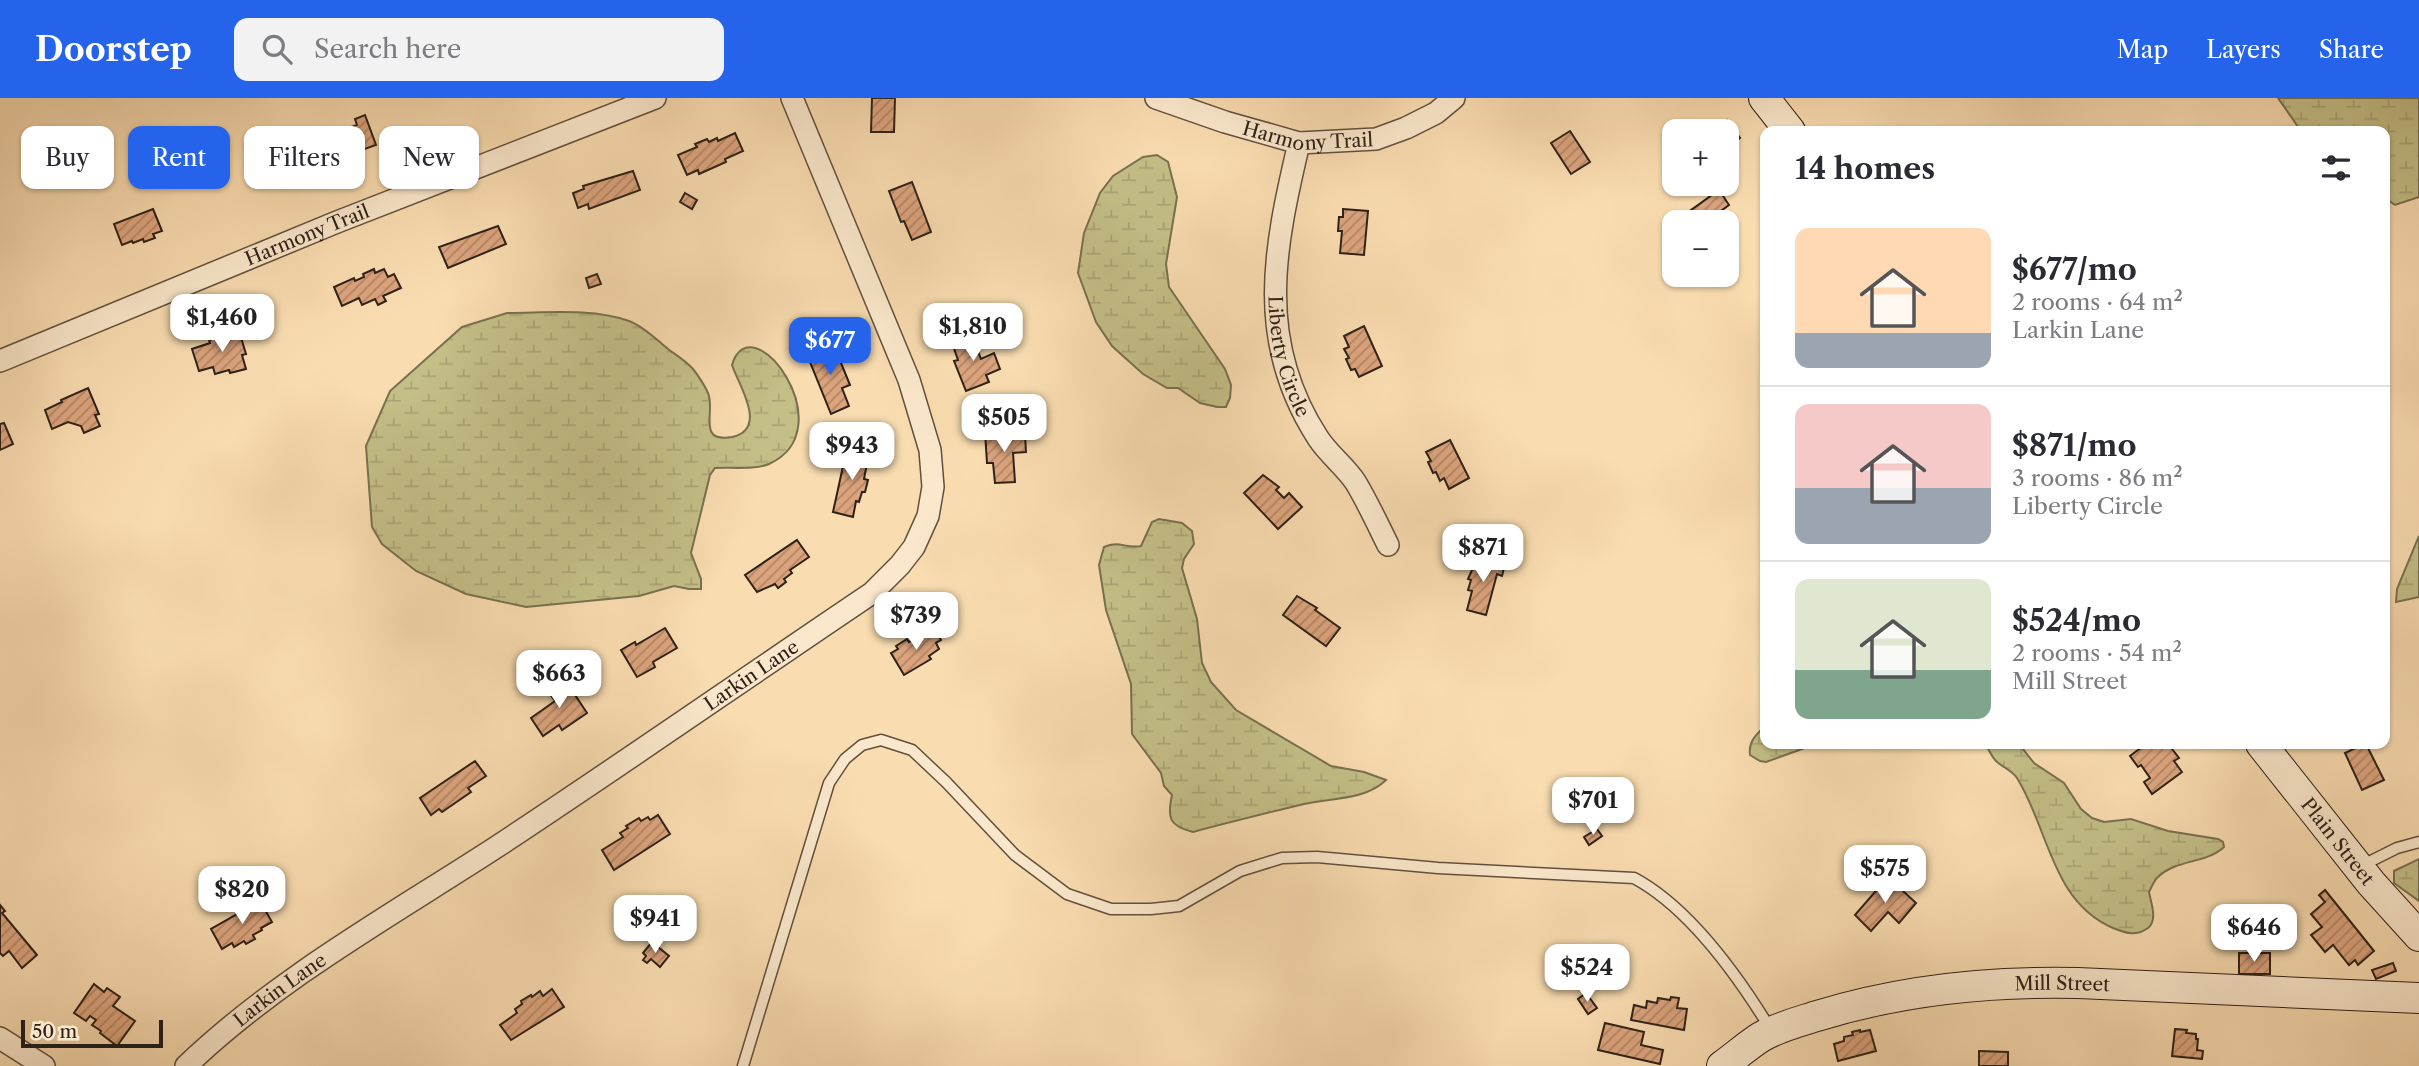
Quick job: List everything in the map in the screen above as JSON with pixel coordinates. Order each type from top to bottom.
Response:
[{"type":"street","name":"Harmony Trail","points":[[0,361],[337,222],[655,98]]},
{"type":"street","name":"Larkin Lane","points":[[186,1066],[221,1033],[303,973],[500,844],[872,593],[914,547],[928,516],[933,487],[930,450],[909,380],[792,98]]},
{"type":"street","name":"Harmony Trail","points":[[1156,98],[1236,126],[1299,143],[1376,139],[1436,113],[1454,98]]},
{"type":"street","points":[[1765,98],[1786,126]]},
{"type":"street","name":"Liberty Circle","points":[[1299,143],[1282,214],[1275,291],[1277,338],[1294,396],[1319,440],[1356,482],[1388,545]]},
{"type":"street","name":"Plain Street","points":[[2266,749],[2358,867],[2419,936]]},
{"type":"street","name":"Mill Street","points":[[1722,1066],[1760,1037],[1841,1009],[1889,997],[1979,985],[2028,982],[2419,998]]},
{"type":"street","points":[[0,1038],[44,1066]]},
{"type":"lane","points":[[743,1066],[829,783],[845,759],[862,745],[881,740],[912,750],[1015,855],[1067,894],[1111,909],[1180,906],[1240,871],[1282,858],[1317,857],[1438,868],[1634,878],[1651,887],[1706,940],[1750,995],[1772,1032]]},
{"type":"lane","points":[[2358,867],[2397,848],[2419,842]]},
{"type":"green space","points":[[2278,98],[2419,98],[2419,197],[2395,205],[2390,202],[2390,126],[2298,126]]},
{"type":"green space","points":[[1157,155],[1168,162],[1177,197],[1166,264],[1169,287],[1225,369],[1231,385],[1226,407],[1200,403],[1178,388],[1167,388],[1143,374],[1112,346],[1096,322],[1078,273],[1084,233],[1100,193],[1113,176],[1143,157]]},
{"type":"green space","points":[[507,313],[599,314],[639,326],[695,372],[709,396],[711,431],[721,438],[743,432],[748,425],[748,405],[732,365],[742,349],[757,349],[772,359],[786,377],[796,400],[798,425],[790,447],[764,466],[715,468],[710,475],[691,553],[701,579],[701,589],[674,586],[639,596],[526,607],[466,594],[416,571],[382,544],[372,527],[366,446],[390,391],[462,327]]},
{"type":"green space","points":[[1159,519],[1182,523],[1192,531],[1194,544],[1184,559],[1182,568],[1197,619],[1202,663],[1211,682],[1236,710],[1331,766],[1364,772],[1386,780],[1378,787],[1358,795],[1304,804],[1193,832],[1174,824],[1170,815],[1172,795],[1164,786],[1161,773],[1132,734],[1131,684],[1106,610],[1099,565],[1104,547],[1114,544],[1141,546],[1152,522]]},
{"type":"green space","points":[[2419,536],[2419,597],[2396,602],[2397,589]]},
{"type":"green space","points":[[1760,732],[1760,749],[1802,749],[1766,762],[1760,761],[1750,755],[1754,738]]},
{"type":"green space","points":[[1988,749],[2023,749],[2034,763],[2064,783],[2081,809],[2092,818],[2104,822],[2131,819],[2168,831],[2218,839],[2223,842],[2224,847],[2208,856],[2164,872],[2157,878],[2149,892],[2153,921],[2148,928],[2126,933],[2113,928],[2092,916],[2076,900],[2054,862],[2017,778],[1993,757]]},
{"type":"green space","points":[[2419,859],[2419,901],[2394,883],[2394,871]]},
{"type":"building","points":[[872,98],[895,98],[894,132],[871,132]]},
{"type":"building","points":[[365,115],[376,145],[365,149],[365,126],[354,126],[357,125],[355,119]]},
{"type":"building","points":[[1570,131],[1590,162],[1571,174],[1551,143]]},
{"type":"building","points":[[735,133],[743,151],[699,174],[698,170],[687,175],[678,155],[697,147],[695,144],[707,139],[709,142],[717,138],[718,141]]},
{"type":"building","points":[[633,171],[640,190],[589,209],[588,204],[578,208],[573,193],[584,189],[583,186]]},
{"type":"building","points":[[912,182],[931,232],[912,240],[904,221],[901,222],[889,191]]},
{"type":"building","points":[[685,193],[697,200],[692,209],[680,202]]},
{"type":"building","points":[[1711,196],[1723,196],[1729,205],[1722,210],[1691,210]]},
{"type":"building","points":[[153,209],[162,231],[153,234],[155,238],[144,242],[143,239],[122,245],[114,224]]},
{"type":"building","points":[[1343,209],[1368,211],[1364,255],[1340,253],[1342,231],[1338,231],[1339,217],[1343,217]]},
{"type":"building","points":[[498,226],[506,244],[448,268],[439,247]]},
{"type":"building","points":[[374,269],[375,273],[384,269],[388,277],[394,274],[401,288],[383,296],[386,301],[378,305],[375,299],[362,305],[359,298],[342,306],[334,287],[354,278],[355,281],[364,277],[363,274]]},
{"type":"building","points":[[597,274],[601,284],[589,288],[586,278]]},
{"type":"building","points":[[1364,326],[1382,366],[1359,377],[1355,369],[1351,370],[1346,359],[1349,358],[1344,349],[1349,347],[1344,336]]},
{"type":"building","points":[[239,331],[246,354],[242,355],[246,369],[215,374],[213,367],[199,371],[192,349],[210,343],[209,340]]},
{"type":"building","points":[[970,332],[981,359],[994,353],[1000,369],[986,375],[989,382],[966,391],[954,361],[958,360],[951,340]]},
{"type":"building","points":[[825,344],[830,356],[837,353],[850,385],[842,388],[849,406],[831,414],[806,352]]},
{"type":"building","points":[[88,388],[99,414],[95,415],[100,426],[84,433],[81,426],[68,422],[52,429],[45,410]]},
{"type":"building","points":[[4,423],[13,444],[0,450],[0,424]]},
{"type":"building","points":[[1009,430],[1010,436],[1025,435],[1026,452],[1013,453],[1015,482],[995,483],[993,463],[987,463],[985,432]]},
{"type":"building","points":[[1450,440],[1469,478],[1449,489],[1444,478],[1440,481],[1436,472],[1433,473],[1426,452]]},
{"type":"building","points":[[847,448],[869,453],[864,479],[868,480],[865,492],[862,492],[859,502],[856,501],[853,517],[833,512]]},
{"type":"building","points":[[1263,475],[1279,487],[1276,490],[1284,498],[1289,493],[1302,507],[1278,529],[1244,493]]},
{"type":"building","points":[[797,540],[809,557],[790,570],[792,573],[784,579],[786,582],[778,588],[775,584],[757,592],[745,575]]},
{"type":"building","points":[[1478,557],[1505,564],[1502,576],[1497,574],[1486,615],[1467,610],[1472,591],[1468,590],[1471,580],[1468,579]]},
{"type":"building","points":[[1297,596],[1317,608],[1315,610],[1340,628],[1326,646],[1283,615]]},
{"type":"building","points":[[665,628],[677,648],[653,662],[655,667],[637,677],[621,650],[635,642],[636,645]]},
{"type":"building","points":[[929,629],[933,636],[937,634],[941,640],[936,643],[939,649],[929,656],[931,659],[904,675],[891,653],[907,639],[909,642]]},
{"type":"building","points":[[561,681],[570,694],[573,692],[587,713],[562,730],[559,725],[543,736],[531,718],[555,701],[547,690]]},
{"type":"building","points":[[2139,749],[2172,749],[2179,758],[2174,761],[2182,772],[2152,794],[2144,782],[2150,778],[2130,756]]},
{"type":"building","points":[[2353,749],[2368,749],[2384,780],[2362,790],[2345,753]]},
{"type":"building","points":[[475,761],[486,776],[468,788],[471,792],[442,812],[439,809],[431,815],[420,798]]},
{"type":"building","points":[[658,815],[670,834],[614,870],[602,850],[623,837],[620,833],[628,828],[626,826],[639,818],[641,821],[648,817],[650,820]]},
{"type":"building","points":[[1597,829],[1602,836],[1589,845],[1584,837]]},
{"type":"building","points":[[1888,877],[1916,903],[1899,923],[1888,912],[1871,931],[1855,915]]},
{"type":"building","points":[[2325,890],[2374,951],[2358,965],[2355,960],[2349,965],[2333,945],[2325,952],[2311,935],[2322,927],[2311,914],[2325,902],[2319,895]]},
{"type":"building","points":[[260,901],[272,922],[261,928],[262,930],[253,935],[255,939],[246,944],[244,941],[234,947],[232,943],[222,949],[211,929]]},
{"type":"building","points":[[0,905],[5,911],[2,913],[37,955],[22,968],[9,951],[3,956],[0,953]]},
{"type":"building","points":[[652,942],[669,956],[660,967],[651,959],[647,963],[643,960],[646,956],[643,953]]},
{"type":"building","points":[[2239,953],[2270,953],[2270,974],[2239,974]]},
{"type":"building","points":[[2393,963],[2396,971],[2376,979],[2372,970]]},
{"type":"building","points":[[94,984],[104,992],[107,988],[120,997],[113,1006],[135,1021],[117,1046],[92,1025],[96,1020],[90,1016],[86,1021],[74,1013]]},
{"type":"building","points":[[552,989],[564,1007],[511,1040],[500,1025],[517,1013],[515,1009],[522,1004],[521,1001],[540,991],[543,996]]},
{"type":"building","points":[[1586,993],[1597,1008],[1588,1014],[1578,999]]},
{"type":"building","points":[[1671,997],[1679,998],[1677,1008],[1687,1009],[1684,1030],[1631,1020],[1634,1005],[1646,1008],[1647,1001],[1657,1003],[1658,998],[1670,1000]]},
{"type":"building","points":[[1605,1023],[1644,1032],[1641,1045],[1663,1050],[1660,1064],[1598,1050]]},
{"type":"building","points":[[2175,1029],[2196,1034],[2197,1050],[2203,1051],[2202,1059],[2172,1056]]},
{"type":"building","points":[[1860,1030],[1870,1030],[1876,1051],[1838,1061],[1834,1044]]},
{"type":"building","points":[[1979,1051],[2008,1052],[2008,1066],[1979,1066]]}]
